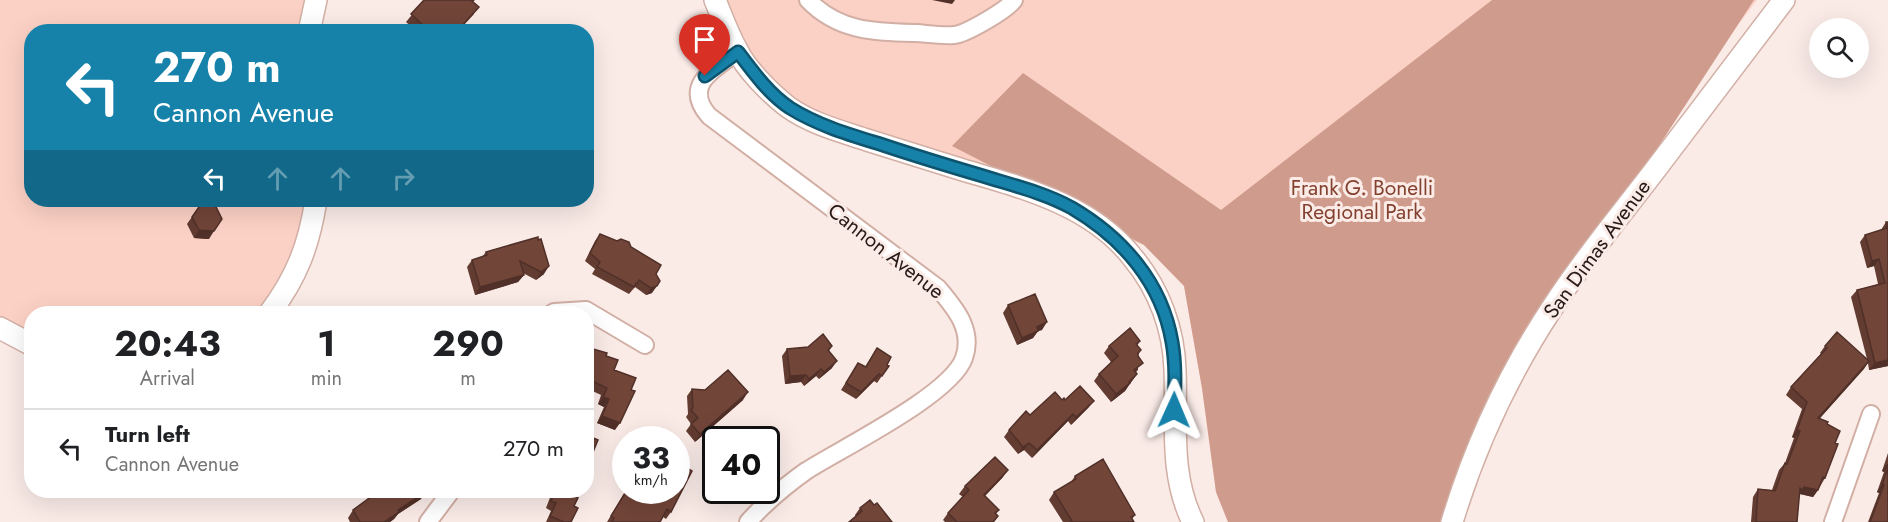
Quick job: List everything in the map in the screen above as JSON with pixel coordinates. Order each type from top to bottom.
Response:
[{"type":"street","points":[[311,24],[316,0]]},
{"type":"street","points":[[715,0],[738,52],[763,84],[788,107],[822,126],[1024,188],[1071,207],[1110,233],[1132,255],[1146,274],[1161,302],[1172,340],[1175,369],[1174,430],[1177,470],[1186,508],[1193,522]]},
{"type":"street","points":[[808,0],[833,18],[868,32],[956,35],[993,16],[1014,0]]},
{"type":"street","name":"San Dimas Avenue","points":[[1452,522],[1462,490],[1506,390],[1529,345],[1554,305],[1784,0]]},
{"type":"street","name":"Cannon Avenue","points":[[738,52],[705,76],[699,86],[698,98],[702,108],[709,116],[938,288],[955,308],[964,326],[967,342],[964,358],[953,376],[933,394],[805,472],[764,505],[748,522]]},
{"type":"street","points":[[276,306],[302,262],[315,207]]},
{"type":"street","points":[[594,315],[645,345]]},
{"type":"street","points":[[0,328],[24,341]]},
{"type":"street","points":[[1833,522],[1871,414]]},
{"type":"street","points":[[428,522],[446,498]]},
{"type":"green space","points":[[0,0],[316,0],[311,24],[24,24],[24,207],[313,207],[273,306],[24,306],[24,341],[0,328]]},
{"type":"green space","name":"Frank G. Bonelli Regional Park","points":[[715,0],[1757,0],[1623,175],[1428,522],[1228,522],[1216,492],[1202,389],[1184,286],[1144,245],[1110,233],[1071,207],[822,126],[763,84]]},
{"type":"green space","name":"Frank G. Bonelli Regional Park","points":[[1492,0],[1754,0],[1529,345],[1449,522],[1228,522],[1216,492],[1202,388],[1184,286],[1144,245],[952,146],[1023,73],[1221,210]]},
{"type":"building","points":[[424,0],[473,0],[479,7],[464,24],[422,24],[411,14]]},
{"type":"building","points":[[199,207],[216,207],[222,219],[214,231],[199,230],[192,217]]},
{"type":"building","points":[[1886,222],[1888,222],[1888,360],[1875,363],[1857,290],[1885,283],[1879,259],[1872,261],[1865,235],[1887,228]]},
{"type":"building","points":[[600,234],[617,241],[621,239],[629,242],[631,247],[661,265],[656,274],[660,281],[657,286],[651,288],[639,280],[634,287],[597,267],[600,262],[590,253]]},
{"type":"building","points":[[538,237],[538,240],[541,239],[549,266],[541,272],[520,261],[524,275],[480,287],[472,260],[487,255],[486,252]]},
{"type":"building","points":[[1035,294],[1047,322],[1037,327],[1038,331],[1022,338],[1008,305]]},
{"type":"building","points":[[1130,328],[1140,341],[1136,344],[1141,350],[1138,356],[1143,363],[1134,370],[1137,374],[1130,383],[1116,394],[1099,374],[1118,356],[1109,346]]},
{"type":"building","points":[[1837,332],[1869,361],[1818,418],[1840,431],[1835,443],[1838,444],[1825,478],[1823,477],[1818,490],[1800,488],[1797,522],[1756,522],[1758,489],[1775,491],[1800,431],[1797,430],[1807,402],[1791,387],[1827,348],[1825,346]]},
{"type":"building","points":[[823,334],[832,346],[828,350],[837,361],[824,372],[821,369],[809,379],[806,375],[790,376],[787,349],[808,347]]},
{"type":"building","points":[[877,348],[891,357],[887,365],[889,366],[882,376],[879,374],[861,392],[846,383],[858,363],[866,367]]},
{"type":"building","points":[[594,349],[607,353],[606,356],[618,360],[614,370],[636,378],[631,390],[635,391],[620,423],[602,416],[609,399],[603,397],[607,388],[594,382]]},
{"type":"building","points":[[728,370],[748,392],[709,426],[702,426],[700,434],[691,424],[698,418],[691,410],[693,408],[692,389],[705,390]]},
{"type":"building","points":[[1080,386],[1094,401],[1076,417],[1073,414],[1037,450],[1029,443],[1023,447],[1009,430],[1026,411],[1030,415],[1055,392],[1062,400],[1064,398],[1065,400]]},
{"type":"building","points":[[594,438],[598,440],[594,450]]},
{"type":"building","points":[[995,457],[1008,470],[984,495],[999,510],[995,513],[998,516],[993,522],[957,522],[948,513],[969,490],[965,486]]},
{"type":"building","points":[[1103,459],[1135,515],[1131,517],[1134,522],[1070,522],[1072,521],[1054,492]]},
{"type":"building","points":[[1888,468],[1888,522],[1870,522],[1884,485],[1882,485]]},
{"type":"building","points":[[369,498],[417,498],[384,522],[360,522],[353,510]]},
{"type":"building","points":[[552,498],[578,498],[574,506],[578,508],[571,522],[564,522],[550,516],[556,503],[551,501]]},
{"type":"building","points":[[870,500],[874,505],[877,503],[892,522],[849,522],[862,511],[860,508]]},
{"type":"building","points":[[618,504],[675,504],[671,512],[667,509],[660,522],[612,522],[614,518],[611,516]]},
{"type":"route","points":[[705,76],[738,52],[763,84],[788,107],[822,126],[1024,188],[1071,207],[1110,233],[1132,255],[1146,274],[1161,302],[1172,340],[1175,369],[1174,410]]}]
